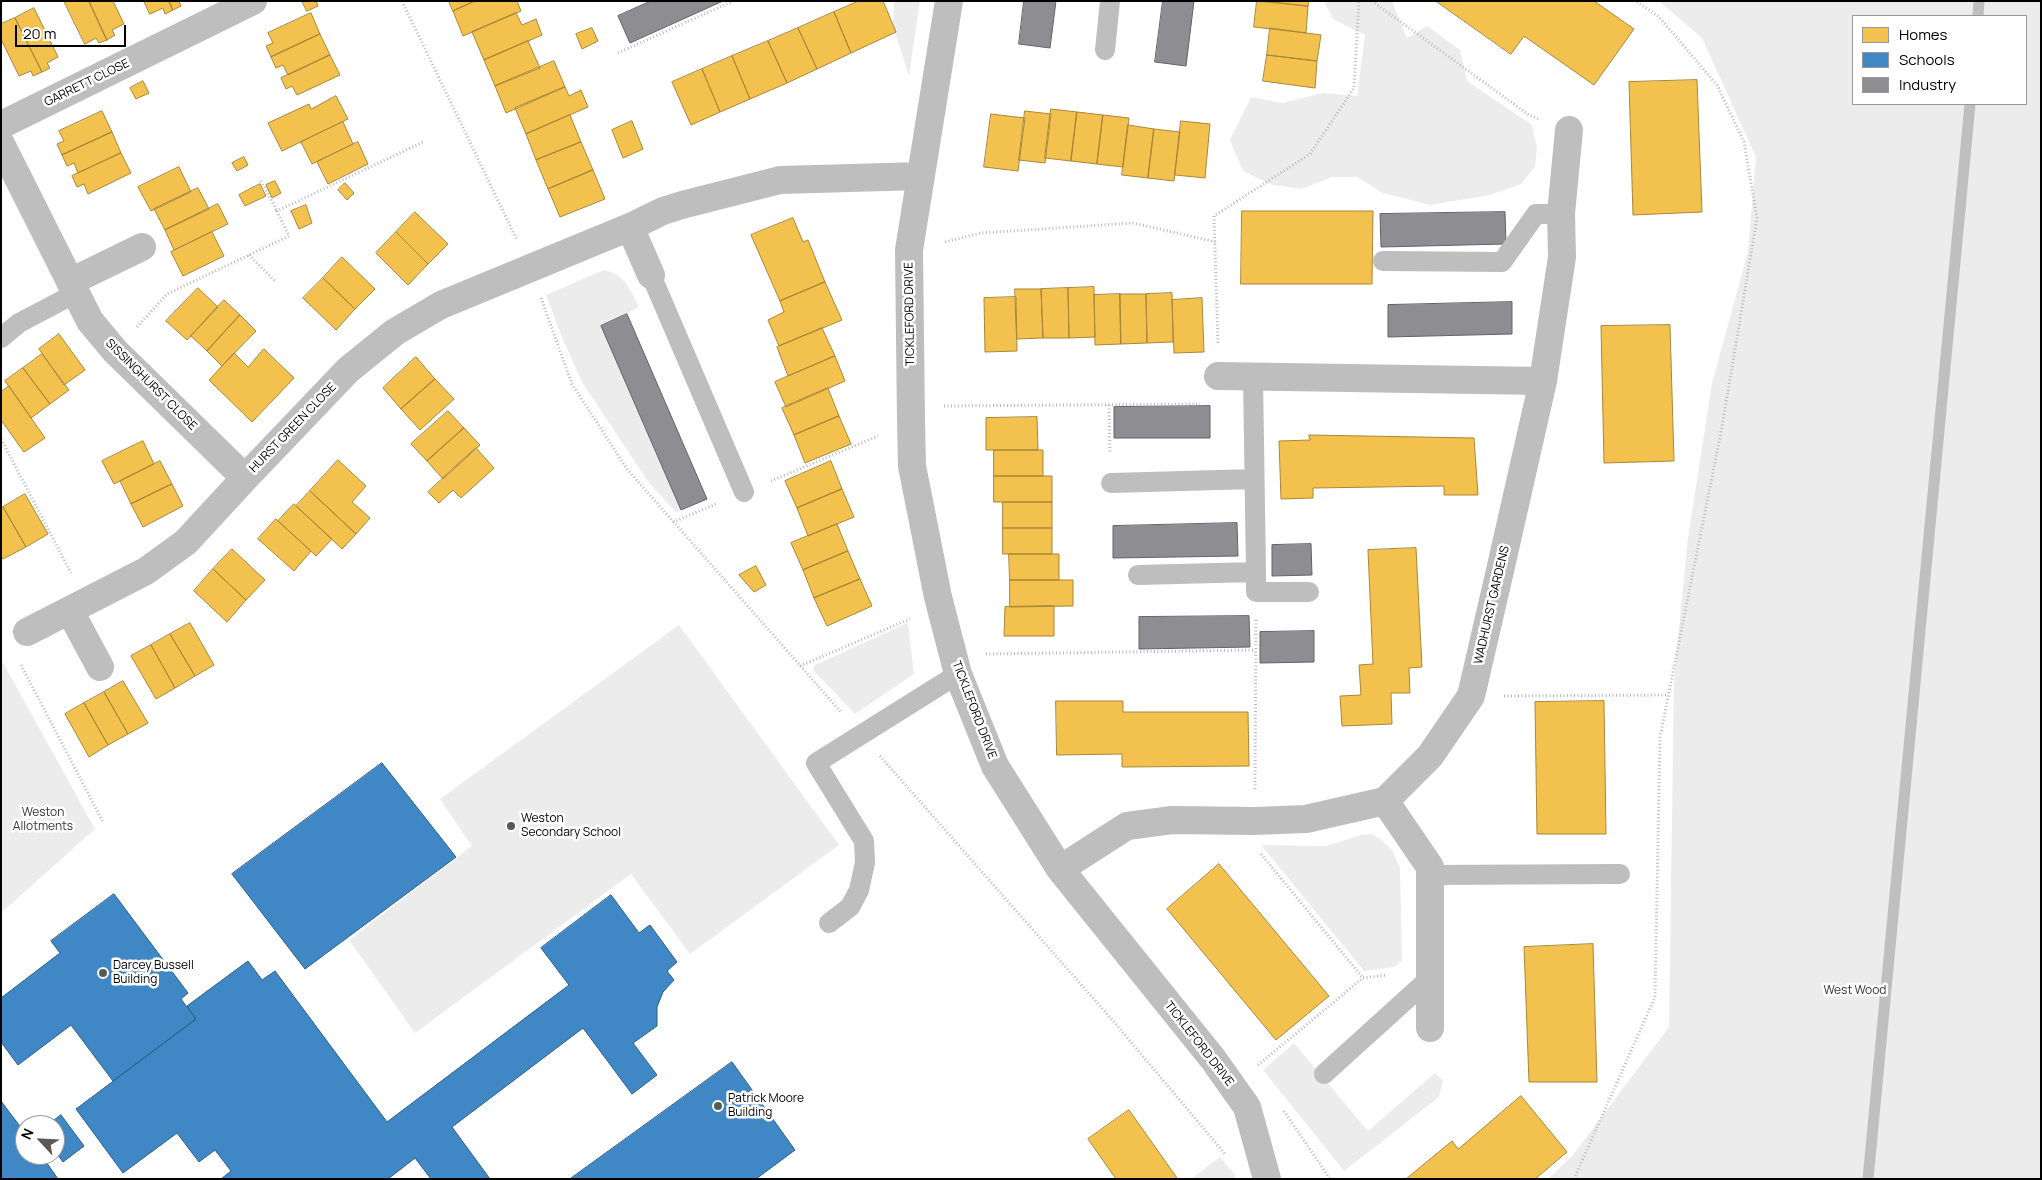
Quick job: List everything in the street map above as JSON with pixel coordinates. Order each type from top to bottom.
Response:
[{"type":"street","name":"GARRETT CLOSE","points":[[1,125],[253,1]]},
{"type":"street","name":"TICKLEFORD DRIVE","points":[[949,1],[909,250],[912,466],[941,606],[956,664],[995,766],[1060,868],[1240,1096]]},
{"type":"street","name":"WADHURST GARDENS","points":[[1385,801],[1430,756],[1471,696],[1542,381],[1562,257],[1561,214],[1569,130]]},
{"type":"street","name":"SISSINGHURST CLOSE","points":[[1,144],[90,321],[115,351],[245,478]]},
{"type":"street","points":[[530,266],[663,211],[780,180],[921,176]]},
{"type":"street","points":[[630,226],[651,275]]},
{"type":"street","points":[[73,287],[142,247]]},
{"type":"street","name":"HURST GREEN CLOSE","points":[[27,632],[146,572],[186,542],[348,370],[395,332],[441,304],[530,266]]},
{"type":"street","points":[[1218,376],[1542,381]]},
{"type":"street","points":[[78,606],[100,667]]},
{"type":"street","points":[[1060,868],[1127,826],[1172,820],[1254,821],[1306,819],[1385,801],[1430,867],[1430,1028]]},
{"type":"street","points":[[1240,1096],[1267,1179]]},
{"type":"lane","points":[[1105,50],[1110,1]]},
{"type":"lane","points":[[1383,261],[1502,262],[1536,214],[1561,214]]},
{"type":"lane","points":[[651,275],[744,492]]},
{"type":"lane","points":[[1,338],[19,322],[73,287]]},
{"type":"lane","points":[[1253,376],[1256,582]]},
{"type":"lane","points":[[1111,483],[1254,479]]},
{"type":"lane","points":[[1138,575],[1256,582],[1309,592]]},
{"type":"lane","points":[[829,923],[850,907],[859,890],[865,863],[864,841],[816,764],[861,735],[956,664]]},
{"type":"lane","points":[[1429,874],[1620,874]]},
{"type":"lane","points":[[1324,1074],[1430,975]]},
{"type":"path","points":[[402,1],[530,266],[572,384],[627,469],[1114,1022],[1227,1156]]},
{"type":"path","points":[[618,53],[733,1]]},
{"type":"path","points":[[1218,376],[1214,216],[1310,154],[1354,88],[1359,1]]},
{"type":"path","points":[[1372,1],[1529,115],[1569,130]]},
{"type":"path","points":[[1574,1179],[1655,997],[1660,737],[1722,427],[1757,218],[1744,142],[1717,85],[1659,17],[1636,1]]},
{"type":"path","points":[[276,211],[423,142]]},
{"type":"path","points":[[115,351],[167,294],[289,236],[262,181]]},
{"type":"path","points":[[909,250],[981,233],[1133,223],[1216,242]]},
{"type":"path","points":[[248,255],[275,281]]},
{"type":"path","points":[[673,522],[744,492],[911,414],[1109,405],[1253,404]]},
{"type":"path","points":[[1109,405],[1111,483]]},
{"type":"path","points":[[1,439],[78,606]]},
{"type":"path","points":[[1256,582],[1254,821],[1252,844],[1363,978]]},
{"type":"path","points":[[800,666],[941,606]]},
{"type":"path","points":[[956,664],[1256,650]]},
{"type":"path","points":[[20,664],[103,822]]},
{"type":"path","points":[[1471,696],[1668,695]]},
{"type":"path","points":[[1240,1096],[1363,978],[1430,975]]},
{"type":"path","points":[[1240,1096],[1278,1102],[1330,1179]]},
{"type":"green space","points":[[894,1],[920,1],[909,76],[893,26]]},
{"type":"green space","points":[[1324,1],[1393,1],[1407,38],[1427,26],[1460,50],[1467,81],[1532,125],[1537,148],[1535,167],[1521,184],[1490,195],[1430,205],[1383,193],[1357,177],[1332,177],[1302,189],[1273,185],[1243,171],[1230,140],[1251,97],[1283,103],[1323,93],[1357,96],[1365,35],[1333,19]]},
{"type":"green space","name":"West Wood","points":[[1659,1],[2041,1],[2041,1179],[1548,1179],[1573,1155],[1669,1027],[1674,679],[1688,538],[1712,383],[1748,252],[1756,157],[1702,38]]},
{"type":"green space","points":[[604,270],[622,279],[630,289],[639,307],[601,327],[681,510],[676,512],[649,483],[582,382],[546,295]]},
{"type":"green space","points":[[908,623],[914,674],[855,714],[813,670],[815,665]]},
{"type":"green space","points":[[679,625],[839,845],[690,954],[631,874],[415,1033],[349,940],[472,846],[440,799]]},
{"type":"green space","name":"Weston Allotments","points":[[1,659],[95,829],[1,913]]},
{"type":"green space","points":[[1371,834],[1381,839],[1392,850],[1400,868],[1402,961],[1394,967],[1364,971],[1261,845],[1326,846],[1361,835]]},
{"type":"green space","points":[[1294,1043],[1368,1131],[1435,1073],[1443,1081],[1439,1097],[1344,1171],[1263,1070]]},
{"type":"green space","points":[[1220,1157],[1235,1175],[1235,1179],[1191,1179]]},
{"type":"building: Homes","points":[[64,1],[89,1],[107,40],[99,43],[96,38],[85,44]]},
{"type":"building: Homes","points":[[89,1],[113,1],[124,24],[112,30],[115,35],[107,40]]},
{"type":"building: Homes","points":[[144,1],[169,1],[173,10],[165,14],[163,8],[150,14]]},
{"type":"building: Homes","points":[[169,1],[179,1],[181,6],[173,10]]},
{"type":"building: Homes","points":[[302,1],[316,1],[318,6],[307,11]]},
{"type":"building: Homes","points":[[449,1],[475,1],[453,11]]},
{"type":"building: Homes","points":[[475,1],[517,1],[521,11],[463,36],[453,11]]},
{"type":"building: Homes","points":[[859,1],[883,1],[896,32],[851,53],[834,12]]},
{"type":"building: Homes","points":[[1257,1],[1308,6],[1306,33],[1254,27]]},
{"type":"building: Homes","points":[[1266,1],[1309,1],[1308,6]]},
{"type":"building: Homes","points":[[1436,1],[1594,1],[1634,29],[1594,85],[1524,36],[1511,54]]},
{"type":"building: Homes","points":[[34,8],[58,57],[47,63],[50,68],[42,72],[15,18]]},
{"type":"building: Homes","points":[[834,12],[851,53],[817,69],[798,28]]},
{"type":"building: Homes","points":[[311,13],[320,34],[271,57],[266,46],[273,43],[268,33]]},
{"type":"building: Homes","points":[[516,13],[522,25],[536,19],[542,35],[484,60],[472,32]]},
{"type":"building: Homes","points":[[15,18],[42,72],[33,76],[31,71],[19,76],[1,39],[1,24]]},
{"type":"building: Homes","points":[[592,28],[598,41],[582,49],[576,34]]},
{"type":"building: Homes","points":[[798,28],[817,69],[787,83],[768,41]]},
{"type":"building: Homes","points":[[1270,28],[1321,35],[1317,61],[1267,55]]},
{"type":"building: Homes","points":[[320,34],[330,55],[288,75],[283,65],[276,68],[271,57]]},
{"type":"building: Homes","points":[[528,41],[540,68],[495,86],[484,60]]},
{"type":"building: Homes","points":[[768,41],[787,83],[750,99],[732,56]]},
{"type":"building: Homes","points":[[330,55],[340,75],[297,95],[292,86],[286,89],[281,78]]},
{"type":"building: Homes","points":[[1267,55],[1317,61],[1315,88],[1263,81]]},
{"type":"building: Homes","points":[[732,56],[750,99],[720,112],[702,69]]},
{"type":"building: Homes","points":[[554,61],[565,87],[506,113],[495,86]]},
{"type":"building: Homes","points":[[702,69],[720,112],[691,125],[672,82]]},
{"type":"building: Homes","points":[[1697,80],[1702,212],[1633,215],[1629,82]]},
{"type":"building: Homes","points":[[143,81],[149,93],[136,99],[130,88]]},
{"type":"building: Homes","points":[[565,87],[569,96],[581,90],[588,107],[526,134],[515,108]]},
{"type":"building: Homes","points":[[336,96],[348,119],[282,151],[268,123],[309,104],[311,109]]},
{"type":"building: Homes","points":[[1051,109],[1077,112],[1071,161],[1045,158]]},
{"type":"building: Homes","points":[[102,111],[112,132],[62,155],[57,144],[64,141],[59,131]]},
{"type":"building: Homes","points":[[1025,111],[1051,114],[1045,163],[1019,160]]},
{"type":"building: Homes","points":[[1077,112],[1103,115],[1097,164],[1071,161]]},
{"type":"building: Homes","points":[[991,114],[1025,118],[1018,171],[984,167]]},
{"type":"building: Homes","points":[[570,115],[581,142],[536,160],[526,134]]},
{"type":"building: Homes","points":[[1103,115],[1129,118],[1123,167],[1097,164]]},
{"type":"building: Homes","points":[[632,121],[643,149],[623,158],[612,130]]},
{"type":"building: Homes","points":[[1181,121],[1210,124],[1205,178],[1175,175]]},
{"type":"building: Homes","points":[[343,122],[353,144],[312,164],[301,142]]},
{"type":"building: Homes","points":[[1128,125],[1154,129],[1148,178],[1122,175]]},
{"type":"building: Homes","points":[[1154,129],[1180,132],[1174,181],[1148,178]]},
{"type":"building: Homes","points":[[112,132],[121,153],[78,173],[74,163],[67,166],[62,155]]},
{"type":"building: Homes","points":[[358,142],[368,164],[328,184],[317,162]]},
{"type":"building: Homes","points":[[581,142],[593,170],[548,189],[536,160]]},
{"type":"building: Homes","points":[[121,153],[131,173],[88,194],[84,184],[77,187],[72,176]]},
{"type":"building: Homes","points":[[244,157],[248,165],[237,171],[232,163]]},
{"type":"building: Homes","points":[[179,167],[191,192],[151,211],[138,187]]},
{"type":"building: Homes","points":[[593,170],[605,199],[560,217],[548,189]]},
{"type":"building: Homes","points":[[275,181],[281,193],[272,198],[266,185]]},
{"type":"building: Homes","points":[[345,183],[354,193],[347,200],[338,190]]},
{"type":"building: Homes","points":[[260,184],[266,196],[245,206],[239,195]]},
{"type":"building: Homes","points":[[198,188],[209,209],[165,230],[154,209]]},
{"type":"building: Homes","points":[[218,204],[228,224],[174,250],[165,230]]},
{"type":"building: Homes","points":[[306,205],[312,223],[299,229],[291,211]]},
{"type":"building: Homes","points":[[1242,211],[1373,211],[1372,284],[1241,284]]},
{"type":"building: Homes","points":[[415,212],[448,244],[428,264],[396,232]]},
{"type":"building: Homes","points":[[793,218],[803,242],[808,240],[825,282],[780,301],[751,235]]},
{"type":"building: Homes","points":[[212,232],[224,256],[183,276],[171,252]]},
{"type":"building: Homes","points":[[396,232],[428,264],[408,285],[376,253]]},
{"type":"building: Homes","points":[[342,257],[375,289],[355,309],[323,278]]},
{"type":"building: Homes","points":[[323,278],[355,309],[336,330],[303,298]]},
{"type":"building: Homes","points":[[825,282],[842,320],[779,346],[768,320],[784,312],[780,301]]},
{"type":"building: Homes","points":[[1094,287],[1095,337],[1069,338],[1068,288]]},
{"type":"building: Homes","points":[[198,288],[218,307],[187,340],[166,321]]},
{"type":"building: Homes","points":[[1068,288],[1069,338],[1043,338],[1041,289]]},
{"type":"building: Homes","points":[[1015,289],[1041,289],[1043,338],[1017,339]]},
{"type":"building: Homes","points":[[1172,293],[1173,342],[1147,343],[1146,294]]},
{"type":"building: Homes","points":[[1120,294],[1121,344],[1095,345],[1094,295]]},
{"type":"building: Homes","points":[[1120,294],[1146,294],[1147,343],[1121,344]]},
{"type":"building: Homes","points":[[1016,297],[1017,351],[985,352],[984,298]]},
{"type":"building: Homes","points":[[1202,298],[1204,352],[1174,353],[1172,300]]},
{"type":"building: Homes","points":[[224,300],[240,315],[207,351],[191,336]]},
{"type":"building: Homes","points":[[240,315],[256,331],[222,366],[207,351]]},
{"type":"building: Homes","points":[[1670,325],[1674,461],[1604,463],[1601,326]]},
{"type":"building: Homes","points":[[822,328],[835,356],[788,376],[777,347]]},
{"type":"building: Homes","points":[[59,334],[85,370],[64,385],[39,349]]},
{"type":"building: Homes","points":[[264,349],[294,378],[252,422],[209,380],[234,353],[248,367]]},
{"type":"building: Homes","points":[[42,354],[69,390],[50,404],[23,368]]},
{"type":"building: Homes","points":[[835,356],[845,381],[786,407],[775,382]]},
{"type":"building: Homes","points":[[416,357],[435,379],[401,409],[383,388]]},
{"type":"building: Homes","points":[[23,368],[50,404],[31,418],[5,381]]},
{"type":"building: Homes","points":[[435,379],[454,399],[420,430],[401,409]]},
{"type":"building: Homes","points":[[9,386],[45,438],[24,452],[1,420],[1,392]]},
{"type":"building: Homes","points":[[828,388],[839,416],[794,435],[782,408]]},
{"type":"building: Homes","points":[[448,411],[464,428],[427,461],[411,444]]},
{"type":"building: Homes","points":[[839,416],[851,444],[805,463],[794,435]]},
{"type":"building: Homes","points":[[1037,417],[1038,450],[986,450],[986,418]]},
{"type":"building: Homes","points":[[464,428],[480,445],[443,479],[427,461]]},
{"type":"building: Homes","points":[[1309,435],[1474,438],[1478,495],[1444,495],[1444,486],[1313,488],[1313,498],[1281,499],[1279,441],[1310,440]]},
{"type":"building: Homes","points":[[143,441],[154,464],[114,484],[102,461]]},
{"type":"building: Homes","points":[[476,448],[494,468],[461,498],[453,490],[439,503],[428,492]]},
{"type":"building: Homes","points":[[994,450],[1043,450],[1043,476],[994,476]]},
{"type":"building: Homes","points":[[338,460],[366,486],[352,502],[370,518],[356,534],[310,491]]},
{"type":"building: Homes","points":[[160,461],[172,484],[131,504],[120,481]]},
{"type":"building: Homes","points":[[831,461],[842,489],[797,508],[785,481]]},
{"type":"building: Homes","points":[[994,476],[1052,476],[1052,502],[994,502]]},
{"type":"building: Homes","points":[[172,484],[183,506],[143,527],[131,504]]},
{"type":"building: Homes","points":[[842,489],[854,517],[808,536],[797,508]]},
{"type":"building: Homes","points":[[310,491],[356,534],[342,549],[296,506]]},
{"type":"building: Homes","points":[[25,494],[48,534],[26,547],[3,507]]},
{"type":"building: Homes","points":[[1003,502],[1052,502],[1052,528],[1003,528]]},
{"type":"building: Homes","points":[[294,504],[332,539],[316,556],[278,521]]},
{"type":"building: Homes","points":[[3,507],[26,547],[3,559],[1,556],[1,508]]},
{"type":"building: Homes","points":[[276,519],[311,551],[294,571],[258,539]]},
{"type":"building: Homes","points":[[837,524],[848,551],[803,570],[791,543]]},
{"type":"building: Homes","points":[[1003,528],[1052,528],[1052,554],[1003,554]]},
{"type":"building: Homes","points":[[1416,548],[1422,667],[1409,668],[1410,693],[1391,693],[1392,724],[1342,726],[1340,696],[1361,695],[1359,665],[1373,664],[1368,550]]},
{"type":"building: Homes","points":[[232,549],[265,580],[246,600],[213,569]]},
{"type":"building: Homes","points":[[848,551],[860,579],[814,598],[803,570]]},
{"type":"building: Homes","points":[[1009,554],[1059,554],[1059,580],[1010,580]]},
{"type":"building: Homes","points":[[756,566],[766,585],[754,592],[739,575]]},
{"type":"building: Homes","points":[[213,569],[246,600],[227,622],[194,591]]},
{"type":"building: Homes","points":[[860,579],[872,606],[827,626],[814,598]]},
{"type":"building: Homes","points":[[1010,580],[1073,580],[1073,606],[1010,607]]},
{"type":"building: Homes","points":[[1054,606],[1054,636],[1004,636],[1005,607]]},
{"type":"building: Homes","points":[[190,623],[214,665],[195,676],[170,634]]},
{"type":"building: Homes","points":[[170,634],[195,676],[175,688],[151,645]]},
{"type":"building: Homes","points":[[151,645],[175,688],[156,699],[131,656]]},
{"type":"building: Homes","points":[[123,681],[148,723],[128,734],[104,692]]},
{"type":"building: Homes","points":[[104,692],[128,734],[108,745],[84,703]]},
{"type":"building: Homes","points":[[1056,701],[1123,701],[1123,712],[1248,712],[1249,766],[1122,767],[1122,754],[1057,755]]},
{"type":"building: Homes","points":[[1604,701],[1606,834],[1537,834],[1535,702]]},
{"type":"building: Homes","points":[[84,703],[108,745],[89,757],[65,714]]},
{"type":"building: Homes","points":[[1219,864],[1329,996],[1276,1040],[1167,909]]},
{"type":"building: Homes","points":[[1593,944],[1597,1082],[1529,1082],[1524,947]]},
{"type":"building: Homes","points":[[1521,1096],[1567,1152],[1535,1179],[1406,1179],[1452,1141],[1458,1149]]},
{"type":"building: Homes","points":[[1129,1110],[1176,1179],[1116,1179],[1088,1139]]},
{"type":"building: Schools","points":[[382,763],[456,857],[305,969],[232,874]]},
{"type":"building: Schools","name":"Darcey Bussell Building","points":[[114,894],[188,993],[181,999],[196,1019],[113,1081],[71,1025],[18,1065],[1,1042],[1,998],[60,953],[51,941]]},
{"type":"building: Schools","points":[[611,895],[639,933],[650,925],[677,962],[667,971],[674,980],[663,992],[657,1007],[657,1026],[633,1043],[657,1075],[632,1094],[583,1028],[452,1127],[490,1179],[431,1179],[415,1158],[388,1179],[221,1179],[231,1171],[215,1150],[199,1162],[177,1133],[123,1173],[76,1109],[196,1019],[187,1006],[248,961],[262,980],[275,971],[387,1122],[569,985],[541,948]]},
{"type":"building: Schools","name":"Patrick Moore Building","points":[[732,1062],[795,1150],[756,1179],[570,1179]]},
{"type":"building: Schools","points":[[1,1101],[15,1120],[15,1165],[48,1165],[58,1179],[1,1179]]},
{"type":"building: Schools","points":[[65,1120],[84,1146],[65,1160]]},
{"type":"building: Industry","points":[[651,1],[723,1],[630,43],[618,16]]},
{"type":"building: Industry","points":[[1024,1],[1056,1],[1050,48],[1019,44]]},
{"type":"building: Industry","points":[[1163,1],[1194,1],[1186,66],[1155,62]]},
{"type":"building: Industry","points":[[1505,212],[1506,244],[1381,247],[1380,214]]},
{"type":"building: Industry","points":[[1512,302],[1512,334],[1388,337],[1388,305]]},
{"type":"building: Industry","points":[[627,314],[707,499],[681,510],[601,326]]},
{"type":"building: Industry","points":[[1210,406],[1210,438],[1114,438],[1114,407]]},
{"type":"building: Industry","points":[[1237,523],[1238,556],[1113,558],[1113,526]]},
{"type":"building: Industry","points":[[1311,544],[1312,575],[1272,576],[1272,545]]},
{"type":"building: Industry","points":[[1249,616],[1250,647],[1139,649],[1139,617]]},
{"type":"building: Industry","points":[[1314,631],[1314,662],[1260,663],[1260,632]]},
{"type":"waterway","points":[[1978,15],[1979,1]]},
{"type":"waterway","points":[[1868,1179],[1970,105]]},
{"type":"place","name":"Weston Secondary School","points":[[511,826]]},
{"type":"place","name":"Darcey Bussell Building","points":[[103,973]]},
{"type":"place","name":"Patrick Moore Building","points":[[718,1106]]}]
